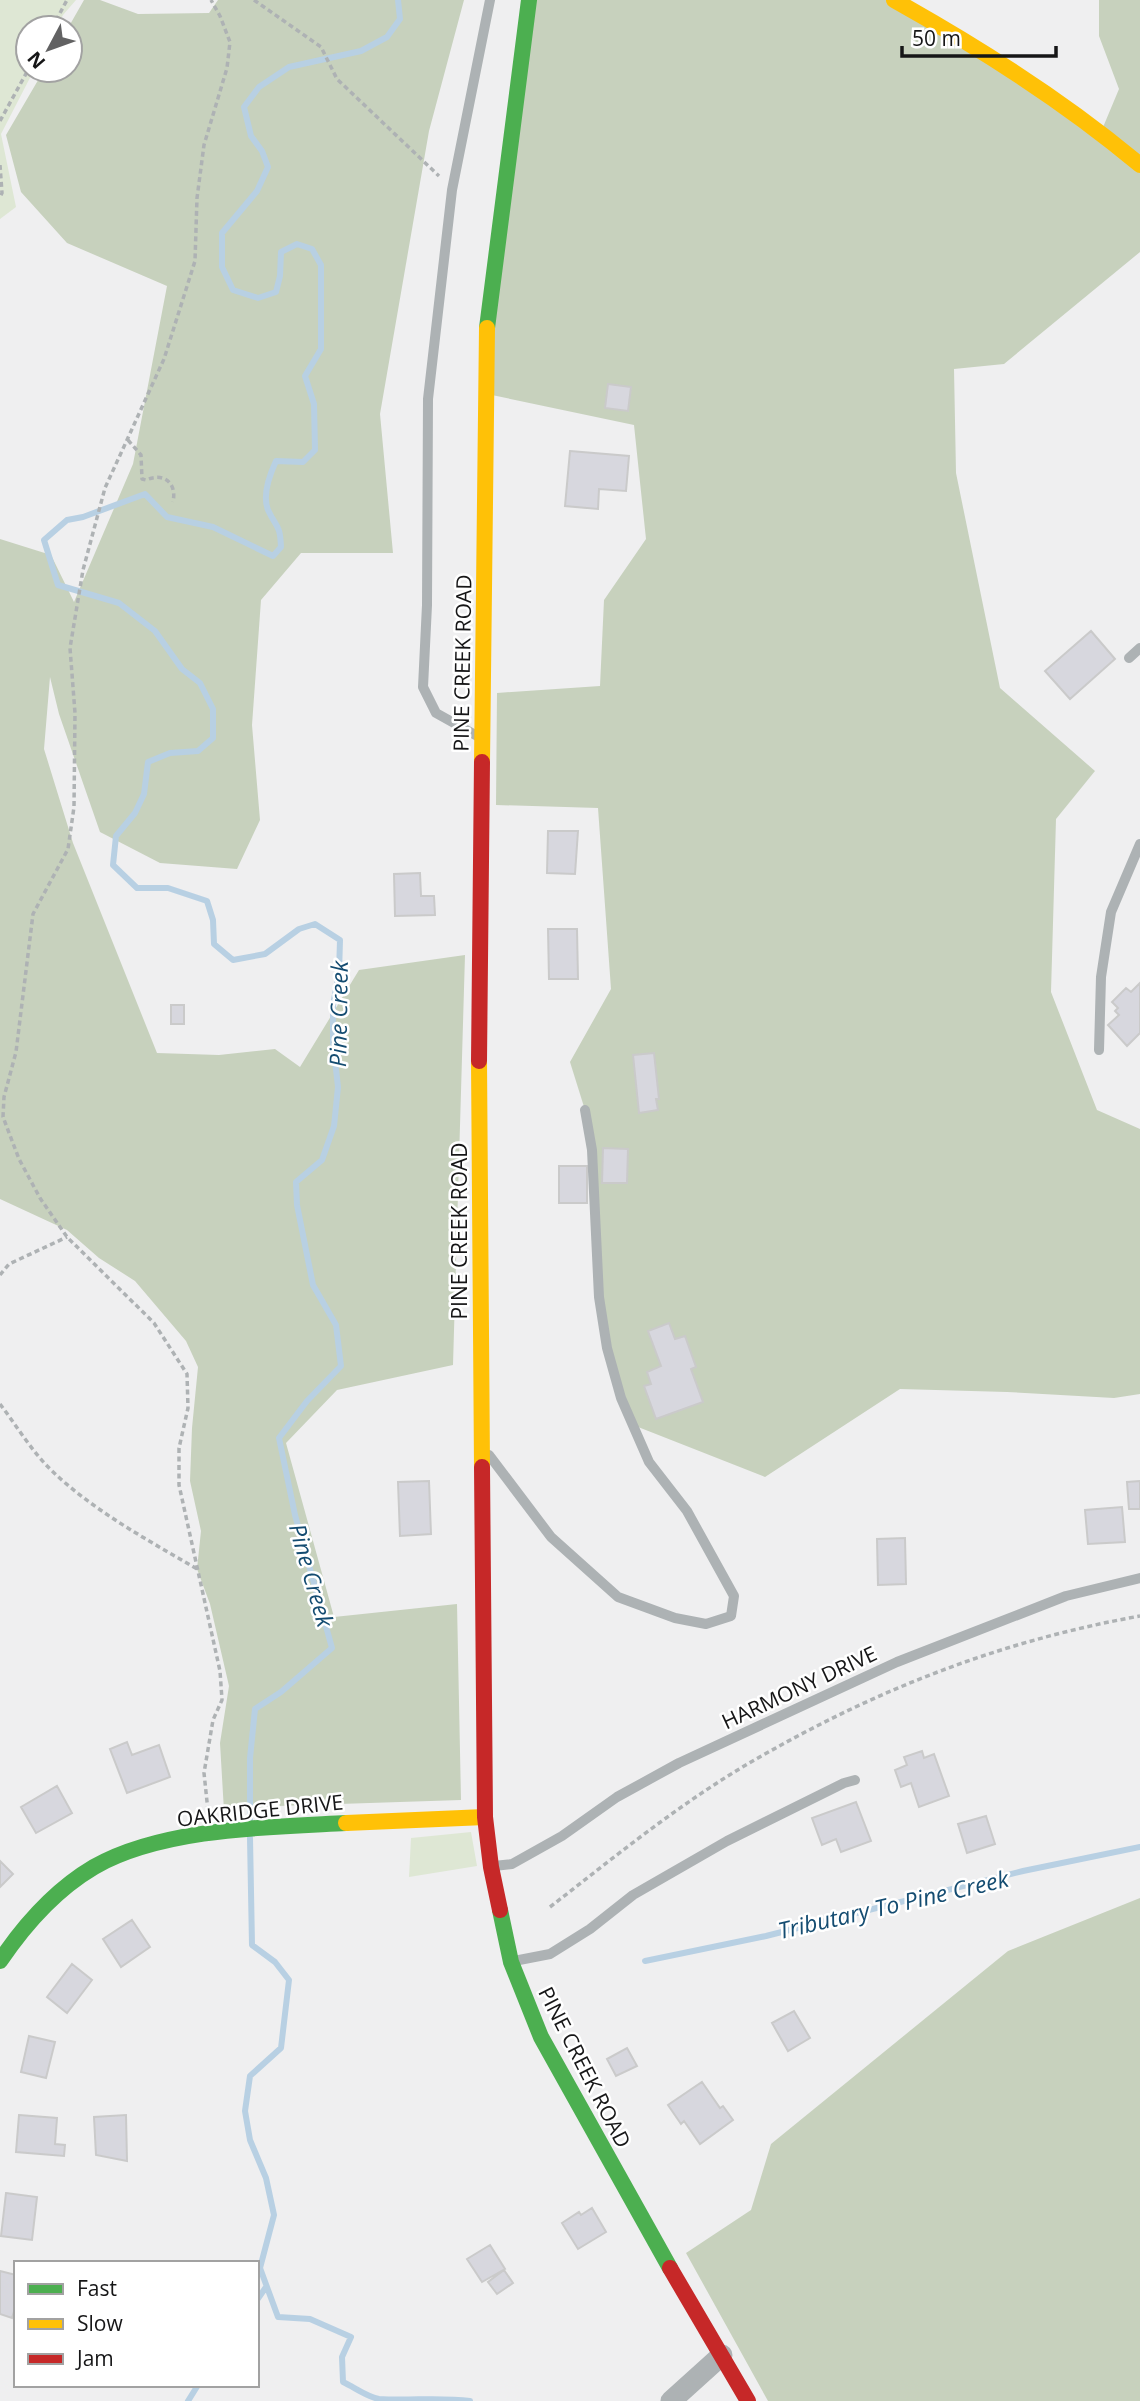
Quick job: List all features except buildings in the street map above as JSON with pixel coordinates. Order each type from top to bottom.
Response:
[{"type":"street","name":"PINE CREEK ROAD","points":[[530,0],[487,330],[479,1042],[485,1817],[491,1867],[511,1962],[541,2037],[748,2401]]},
{"type":"street","points":[[894,0],[981,49],[1102,133],[1140,165]]},
{"type":"street","name":"OAKRIDGE DRIVE","points":[[0,1961],[14,1939],[39,1910],[71,1882],[112,1858],[177,1837],[306,1824],[485,1817]]},
{"type":"street","points":[[671,2401],[722,2355]]},
{"type":"lane","points":[[482,738],[436,713],[423,687],[427,605],[428,399],[452,190],[490,0]]},
{"type":"lane","points":[[1129,658],[1140,648]]},
{"type":"lane","points":[[1099,1050],[1101,977],[1111,912],[1140,844]]},
{"type":"lane","points":[[481,1444],[551,1536],[618,1597],[675,1618],[706,1625],[731,1616],[734,1595],[687,1511],[649,1462],[621,1398],[607,1348],[599,1297],[592,1150],[585,1110]]},
{"type":"lane","name":"HARMONY DRIVE","points":[[491,1867],[512,1864],[562,1836],[617,1797],[679,1763],[897,1662],[1066,1597],[1140,1578]]},
{"type":"lane","points":[[511,1962],[550,1954],[590,1929],[644,1888],[727,1841],[855,1780]]},
{"type":"path","points":[[211,1834],[204,1773],[213,1720],[222,1700],[221,1680],[179,1485],[179,1448],[188,1408],[187,1374],[154,1323],[67,1237],[40,1198],[19,1159],[3,1117],[4,1097],[16,1052],[33,914],[68,849],[74,807],[75,713],[70,648],[83,570],[105,488],[164,359],[195,261],[197,198],[204,145],[227,68],[230,42],[212,0]]},
{"type":"path","points":[[254,0],[321,47],[337,79],[430,166]]},
{"type":"path","points":[[0,121],[20,84]]},
{"type":"path","points":[[0,165],[0,197]]},
{"type":"path","points":[[128,440],[141,455],[142,479],[155,476],[166,478],[173,485],[173,502]]},
{"type":"path","points":[[0,1275],[9,1264],[67,1237]]},
{"type":"path","points":[[0,1404],[48,1467],[85,1499],[197,1569]]},
{"type":"path","points":[[550,1907],[654,1826],[699,1796],[755,1759],[852,1707],[977,1656],[1077,1627],[1140,1616]]},
{"type":"green space","points":[[0,0],[76,0],[64,14],[14,14],[14,84],[27,84],[1,134],[16,207],[0,219]]},
{"type":"green space","points":[[84,0],[100,0],[138,14],[209,13],[218,0],[464,0],[429,131],[380,414],[393,553],[301,553],[261,600],[252,725],[260,820],[237,869],[160,863],[100,832],[59,714],[50,677],[44,749],[73,843],[157,1053],[219,1055],[275,1049],[300,1067],[359,970],[465,955],[453,1365],[337,1390],[286,1443],[334,1617],[457,1604],[461,1800],[278,1806],[224,1811],[220,1743],[229,1686],[210,1604],[197,1569],[201,1531],[190,1481],[198,1367],[186,1341],[135,1281],[99,1258],[67,1230],[0,1199],[0,539],[51,555],[74,602],[133,464],[167,286],[67,243],[21,192],[6,135],[36,84],[84,84],[84,14],[76,14]]},
{"type":"green space","points":[[529,0],[894,0],[1101,132],[1119,89],[1099,36],[1099,0],[1140,0],[1140,252],[1004,364],[954,369],[956,473],[1000,688],[1095,771],[1056,819],[1051,992],[1097,1110],[1140,1129],[1140,1394],[1114,1398],[900,1389],[765,1477],[633,1425],[607,1348],[585,1110],[570,1062],[611,989],[598,808],[496,805],[497,693],[600,686],[604,600],[646,539],[634,425],[487,394]]},
{"type":"green space","points":[[471,1832],[477,1866],[409,1877],[411,1838]]},
{"type":"green space","points":[[1140,1898],[1140,2401],[768,2401],[686,2253],[751,2210],[771,2144],[1008,1951]]},
{"type":"waterway","name":"Pine Creek","points":[[250,1820],[250,1758],[255,1709],[281,1692],[332,1648],[295,1515],[279,1438],[307,1401],[341,1366],[336,1325],[313,1285],[297,1205],[296,1182],[322,1160],[334,1126],[338,1087],[333,1043],[333,1005],[339,973],[340,940],[315,924],[299,929],[265,954],[233,960],[214,944],[213,920],[207,901],[168,888],[137,888],[113,865],[116,836],[135,813],[144,794],[148,762],[170,753],[198,751],[213,738],[213,709],[200,683],[182,669],[155,631],[119,603],[58,585],[44,540],[67,520],[83,517],[145,494],[167,517],[213,527],[273,556],[281,547],[279,530],[266,504],[266,491],[276,461],[303,462],[315,450],[314,404],[305,376],[321,349],[321,265],[312,249],[297,244],[281,252],[276,292],[258,298],[233,290],[222,267],[222,233],[257,191],[268,167],[262,151],[251,136],[244,107],[259,87],[289,67],[361,51],[387,37],[400,19],[398,0]]},
{"type":"waterway","name":"Pine Creek","points":[[250,1838],[252,1945],[275,1962],[289,1980],[281,2048],[250,2076],[245,2111],[250,2140],[266,2178],[274,2215],[260,2268],[278,2317],[310,2319],[351,2337],[342,2357],[343,2382],[370,2396],[379,2399],[470,2401]]},
{"type":"waterway","name":"Tributary To Pine Creek","points":[[645,1961],[766,1936],[1023,1871],[1140,1847]]},
{"type":"waterway","points":[[259,2297],[266,2287]]},
{"type":"waterway","points":[[188,2401],[197,2387]]},
{"type":"traffic: fast","points":[[487,328],[529,0]]},
{"type":"traffic: fast","points":[[0,1961],[30,1921],[66,1886],[94,1867],[121,1854],[151,1844],[217,1832],[346,1823]]},
{"type":"traffic: fast","points":[[500,1910],[511,1962],[541,2037],[670,2268]]},
{"type":"traffic: slow","points":[[894,0],[1021,76],[1140,165]]},
{"type":"traffic: slow","points":[[482,762],[487,328]]},
{"type":"traffic: slow","points":[[479,1061],[482,1467]]},
{"type":"traffic: slow","points":[[346,1823],[485,1817]]},
{"type":"traffic: jam","points":[[479,1061],[482,762]]},
{"type":"traffic: jam","points":[[482,1467],[485,1817],[500,1910]]},
{"type":"traffic: jam","points":[[670,2268],[748,2401]]}]
